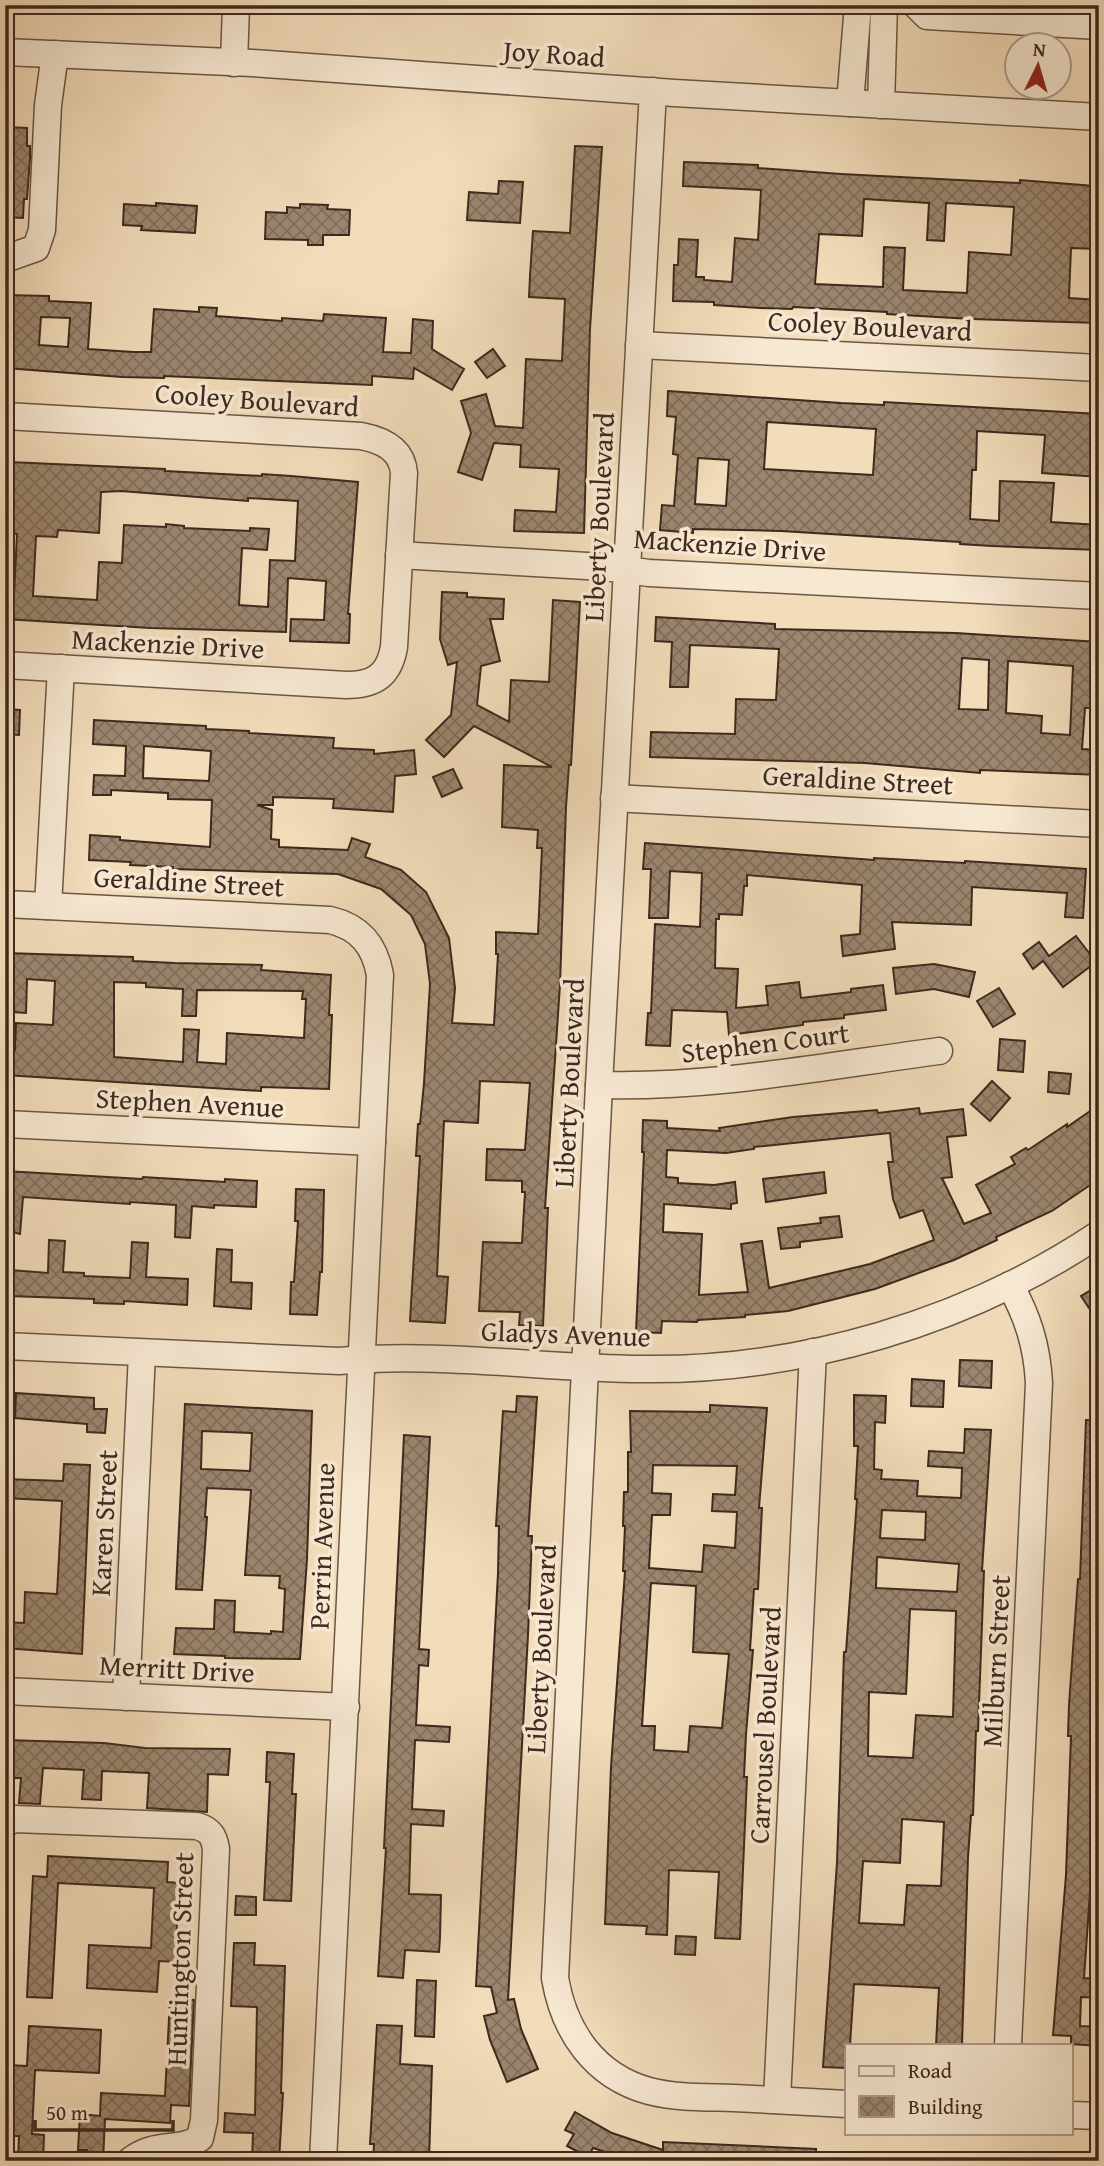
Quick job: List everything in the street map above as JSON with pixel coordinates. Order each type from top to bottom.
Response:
[{"type":"street","points":[[234,62],[236,5]]},
{"type":"street","points":[[850,103],[858,5]]},
{"type":"street","points":[[881,105],[884,5]]},
{"type":"street","points":[[916,5],[927,16],[1099,26]]},
{"type":"street","name":"Joy Road","points":[[5,52],[234,62],[653,91],[1099,117]]},
{"type":"street","points":[[5,259],[36,248],[42,230],[48,105],[54,54]]},
{"type":"street","name":"Liberty Boulevard","points":[[653,91],[599,1085],[555,1978],[563,2014],[586,2050],[600,2065],[628,2083],[658,2093],[845,2104]]},
{"type":"street","name":"Cooley Boulevard","points":[[639,345],[1099,368]]},
{"type":"street","name":"Cooley Boulevard","points":[[5,416],[361,436],[385,443],[396,451],[403,463],[399,555]]},
{"type":"street","name":"Mackenzie Drive","points":[[5,665],[362,685],[383,673],[392,656],[399,555],[626,569],[649,573],[1099,596]]},
{"type":"street","points":[[48,906],[61,668]]},
{"type":"street","name":"Geraldine Street","points":[[614,798],[1099,824]]},
{"type":"street","name":"Geraldine Street","points":[[5,904],[318,918],[342,923],[355,929],[364,938]]},
{"type":"street","name":"Perrin Avenue","points":[[323,2161],[380,975],[373,950],[364,938]]},
{"type":"street","name":"Stephen Court","points":[[599,1085],[698,1083],[939,1051]]},
{"type":"street","name":"Stephen Avenue","points":[[5,1124],[372,1142]]},
{"type":"street","name":"Gladys Avenue","points":[[5,1346],[339,1361],[384,1357],[643,1369],[706,1368],[813,1352],[909,1326],[1010,1285],[1099,1234]]},
{"type":"street","name":"Milburn Street","points":[[1008,2044],[1040,1383],[1038,1357],[1032,1333],[1010,1285]]},
{"type":"street","name":"Carrousel Boulevard","points":[[777,2100],[813,1352]]},
{"type":"street","name":"Karen Street","points":[[126,1697],[142,1353]]},
{"type":"street","name":"Merritt Drive","points":[[5,1691],[346,1707]]},
{"type":"street","name":"Huntington Street","points":[[5,1823],[15,1819],[197,1826],[206,1829],[215,1839],[204,2120],[200,2138],[191,2144],[158,2147],[142,2152],[130,2161]]},
{"type":"street","points":[[1072,2115],[1099,2116]]},
{"type":"building","points":[[5,127],[27,128],[30,158],[23,218],[5,217]]},
{"type":"building","points":[[575,146],[602,147],[590,329],[584,533],[514,531],[515,510],[556,512],[559,469],[520,467],[521,445],[494,443],[482,480],[458,472],[471,433],[461,401],[486,394],[495,426],[523,428],[526,359],[562,361],[565,299],[529,297],[530,276],[533,231],[570,233]]},
{"type":"building","points":[[684,162],[758,165],[758,168],[841,174],[1020,183],[1020,180],[1094,186],[1092,228],[1099,228],[1099,249],[1071,248],[1069,298],[1099,300],[1099,323],[971,319],[673,301],[674,265],[678,265],[679,239],[698,240],[696,277],[732,282],[735,238],[758,240],[761,190],[683,186]],"holes":[[[864,199],[929,203],[927,240],[944,241],[946,203],[1014,207],[1011,255],[969,252],[967,293],[903,290],[905,248],[884,247],[883,287],[815,284],[819,234],[862,236]]]},
{"type":"building","points":[[499,181],[523,182],[520,223],[467,220],[469,192],[498,194]]},
{"type":"building","points":[[156,203],[197,206],[195,233],[141,230],[142,226],[123,225],[124,204],[156,206]]},
{"type":"building","points":[[300,204],[328,205],[327,209],[350,210],[349,235],[323,235],[323,245],[308,245],[308,240],[265,239],[266,212],[287,213],[287,207],[300,208]]},
{"type":"building","points":[[5,295],[49,296],[49,301],[91,303],[88,349],[133,352],[151,352],[154,309],[199,312],[199,307],[217,308],[216,316],[282,321],[282,318],[323,321],[324,314],[386,318],[383,352],[411,353],[413,319],[433,321],[432,349],[464,369],[452,390],[414,368],[413,379],[372,376],[372,385],[164,376],[122,377],[6,368],[9,317],[5,316]],"holes":[[[41,317],[70,318],[68,347],[39,345]]]},
{"type":"building","points":[[493,349],[505,366],[487,378],[475,362]]},
{"type":"building","points":[[668,391],[841,403],[884,405],[884,402],[1099,414],[1099,477],[1042,473],[1045,435],[977,431],[970,519],[999,521],[1000,481],[1054,483],[1051,522],[1099,525],[1099,550],[992,546],[781,531],[693,529],[693,533],[660,530],[662,505],[674,506],[678,455],[673,454],[676,417],[667,416]],"holes":[[[767,422],[876,429],[873,475],[764,469]],[[698,458],[729,460],[726,506],[695,504]]]},
{"type":"building","points":[[9,462],[262,474],[358,482],[348,614],[349,643],[290,641],[291,619],[324,620],[326,581],[288,578],[286,632],[150,628],[5,619],[5,594],[14,595],[17,534],[5,533]],"holes":[[[121,491],[248,501],[248,498],[298,501],[295,561],[270,560],[268,607],[239,605],[242,548],[267,550],[269,529],[250,528],[250,531],[184,528],[166,524],[166,527],[124,525],[122,563],[99,562],[97,600],[33,596],[36,536],[57,537],[58,530],[99,533],[101,492]]]},
{"type":"building","points":[[442,592],[467,593],[467,597],[504,599],[503,619],[490,619],[500,661],[481,666],[477,705],[509,722],[511,680],[549,682],[553,600],[580,602],[571,765],[566,807],[560,985],[545,1208],[548,1208],[543,1326],[519,1325],[520,1312],[479,1311],[483,1242],[522,1243],[525,1192],[522,1192],[522,1181],[486,1180],[487,1149],[525,1150],[530,1083],[480,1081],[478,1123],[444,1121],[437,1276],[448,1277],[445,1323],[410,1321],[420,1156],[416,1156],[430,984],[425,944],[411,915],[381,889],[338,874],[173,869],[130,865],[131,862],[89,860],[90,835],[210,847],[212,800],[168,799],[168,793],[111,790],[111,795],[93,795],[94,775],[125,776],[126,746],[93,744],[94,720],[206,726],[206,729],[334,738],[333,748],[374,750],[374,754],[414,750],[416,774],[395,776],[393,812],[333,808],[334,799],[273,797],[273,805],[257,805],[272,810],[271,839],[279,840],[279,847],[348,850],[352,838],[370,844],[365,857],[401,870],[426,892],[449,938],[455,988],[452,1023],[494,1025],[498,954],[496,932],[538,934],[542,848],[537,848],[538,830],[502,827],[504,765],[552,767],[474,726],[444,757],[426,740],[451,715],[457,662],[448,665],[440,639]],"holes":[[[144,746],[211,751],[209,781],[143,778]]]},
{"type":"building","points":[[656,617],[775,624],[775,629],[956,633],[1099,642],[1099,667],[1091,667],[1090,708],[1085,708],[1082,749],[1099,750],[1099,775],[980,770],[980,773],[865,763],[650,757],[651,732],[735,734],[736,699],[776,700],[779,649],[690,645],[688,687],[670,687],[672,642],[655,641]],"holes":[[[962,658],[989,660],[988,710],[959,709]],[[1008,661],[1073,666],[1070,735],[1041,733],[1042,716],[1006,713]]]},
{"type":"building","points":[[5,709],[20,710],[19,735],[5,734]]},
{"type":"building","points":[[453,769],[462,788],[442,797],[433,777]]},
{"type":"building","points":[[645,843],[874,860],[965,861],[1086,869],[1083,918],[1065,917],[1067,893],[972,887],[971,925],[892,922],[895,949],[843,956],[841,936],[860,934],[862,885],[747,875],[742,915],[719,914],[719,919],[716,919],[715,968],[738,969],[736,1008],[768,1005],[766,986],[799,982],[801,998],[883,985],[886,1010],[729,1035],[727,1012],[672,1010],[670,1046],[646,1045],[648,1013],[651,1013],[655,924],[700,927],[702,873],[670,871],[668,918],[649,918],[651,869],[643,869]]},
{"type":"building","points":[[1076,936],[1096,962],[1063,987],[1043,961],[1033,969],[1023,954],[1039,942],[1049,956]]},
{"type":"building","points":[[5,953],[262,965],[261,970],[331,975],[329,1089],[261,1087],[261,1091],[5,1075],[5,1050],[15,1050],[16,1023],[53,1025],[55,981],[27,979],[26,1013],[11,1012],[13,979],[5,979]],"holes":[[[114,982],[146,983],[146,987],[183,989],[182,1016],[196,1016],[197,990],[303,991],[302,999],[306,999],[304,1038],[227,1033],[226,1064],[197,1062],[199,1030],[184,1029],[183,1062],[114,1057]]]},
{"type":"building","points":[[934,964],[975,972],[969,997],[934,989],[896,994],[893,968]]},
{"type":"building","points":[[999,988],[1015,1014],[993,1027],[977,1001]]},
{"type":"building","points":[[1000,1039],[1025,1041],[1023,1072],[998,1070]]},
{"type":"building","points":[[1049,1072],[1071,1074],[1069,1094],[1048,1092]]},
{"type":"building","points":[[992,1081],[1010,1098],[990,1121],[971,1104]]},
{"type":"building","points":[[919,1108],[920,1114],[963,1109],[966,1135],[947,1137],[952,1177],[942,1178],[964,1224],[991,1213],[976,1185],[1015,1164],[1011,1157],[1026,1148],[1028,1150],[1093,1109],[1099,1116],[1099,1179],[1052,1211],[996,1237],[997,1240],[954,1260],[875,1289],[788,1311],[697,1322],[662,1321],[661,1333],[636,1332],[643,1120],[667,1121],[667,1128],[720,1131],[719,1128],[793,1117],[877,1110],[878,1113]],"holes":[[[890,1133],[893,1162],[888,1162],[893,1199],[900,1218],[923,1210],[934,1240],[870,1264],[769,1288],[762,1241],[741,1244],[748,1292],[699,1295],[702,1234],[663,1232],[664,1204],[731,1209],[731,1204],[737,1203],[735,1182],[714,1185],[678,1183],[678,1178],[666,1177],[667,1150],[726,1153],[754,1147]]]},
{"type":"building","points":[[5,1171],[142,1179],[257,1181],[256,1207],[192,1206],[190,1238],[175,1237],[176,1205],[23,1197],[20,1234],[5,1230]]},
{"type":"building","points":[[824,1172],[826,1193],[766,1202],[763,1179]]},
{"type":"building","points":[[296,1189],[324,1190],[322,1272],[317,1315],[290,1314],[298,1221],[295,1221]]},
{"type":"building","points":[[839,1216],[842,1237],[800,1242],[800,1247],[781,1249],[778,1228],[821,1223],[820,1218]]},
{"type":"building","points":[[49,1240],[65,1241],[63,1272],[84,1273],[84,1276],[130,1278],[132,1242],[148,1243],[146,1277],[188,1279],[187,1305],[124,1301],[124,1304],[94,1303],[94,1299],[10,1296],[11,1270],[48,1273]]},
{"type":"building","points":[[217,1249],[232,1250],[231,1282],[252,1283],[251,1309],[214,1306]]},
{"type":"building","points":[[1099,1285],[1099,1323],[1081,1296]]},
{"type":"building","points":[[960,1360],[992,1361],[991,1388],[959,1386]]},
{"type":"building","points":[[912,1379],[944,1381],[943,1407],[911,1406]]},
{"type":"building","points":[[16,1393],[94,1398],[94,1409],[107,1409],[105,1433],[87,1432],[87,1424],[15,1418]]},
{"type":"building","points":[[854,1395],[886,1396],[885,1423],[875,1422],[874,1469],[882,1470],[881,1479],[918,1481],[917,1496],[961,1498],[962,1468],[928,1466],[929,1451],[964,1453],[965,1429],[991,1430],[982,1571],[978,1731],[968,1857],[962,2044],[936,2044],[939,1988],[854,1984],[850,2044],[845,2044],[845,2068],[823,2067],[837,1862],[844,1652],[857,1499],[858,1446],[854,1446]],"holes":[[[882,1510],[926,1512],[925,1540],[880,1538]],[[877,1557],[959,1564],[957,1592],[876,1588]],[[910,1609],[956,1611],[953,1717],[916,1715],[913,1758],[868,1756],[869,1692],[906,1694]],[[902,1819],[944,1822],[941,1886],[907,1885],[904,1925],[859,1923],[863,1861],[900,1863]]]},
{"type":"building","points":[[517,1396],[537,1397],[528,1536],[532,1536],[528,1635],[508,2000],[514,1999],[521,2029],[538,2069],[507,2082],[490,2040],[484,2016],[497,2013],[491,1987],[476,1986],[498,1573],[499,1526],[496,1526],[503,1411],[516,1412]]},
{"type":"building","points":[[185,1404],[312,1411],[307,1559],[300,1659],[174,1654],[176,1628],[214,1629],[215,1600],[235,1601],[234,1632],[283,1632],[285,1589],[279,1588],[280,1576],[245,1575],[251,1490],[207,1488],[202,1590],[176,1589]],"holes":[[[202,1431],[252,1433],[250,1471],[201,1469]]]},
{"type":"building","points":[[710,1405],[767,1408],[759,1508],[762,1508],[758,1589],[754,1589],[750,1650],[753,1650],[744,1777],[747,1777],[740,1939],[715,1938],[719,1872],[669,1870],[667,1935],[646,1934],[647,1926],[605,1924],[611,1767],[625,1571],[624,1492],[628,1492],[628,1452],[631,1452],[630,1411],[710,1412]],"holes":[[[653,1465],[737,1466],[735,1495],[713,1494],[712,1511],[737,1512],[735,1548],[704,1545],[702,1572],[649,1568],[652,1515],[670,1515],[671,1494],[652,1493]],[[651,1583],[696,1586],[693,1652],[729,1654],[722,1728],[690,1726],[688,1752],[654,1750],[655,1726],[642,1726]]]},
{"type":"building","points":[[1086,1420],[1099,1421],[1099,1648],[1093,1749],[1096,1749],[1092,1864],[1084,1978],[1099,1979],[1099,1998],[1081,1997],[1080,2026],[1099,2027],[1099,2046],[1071,2044],[1071,2036],[1053,2035],[1066,1875],[1071,1736],[1068,1736],[1069,1705],[1080,1579]]},
{"type":"building","points":[[404,1435],[430,1437],[419,1649],[429,1650],[428,1666],[419,1665],[416,1725],[450,1727],[449,1742],[415,1740],[412,1809],[444,1811],[443,1826],[411,1824],[409,1894],[441,1895],[440,1937],[439,1952],[405,1950],[403,1978],[378,1976]]},
{"type":"building","points":[[64,1464],[90,1465],[82,1654],[5,1648],[5,1622],[24,1623],[25,1592],[57,1594],[62,1501],[5,1498],[5,1479],[63,1481]]},
{"type":"building","points":[[5,1740],[104,1743],[145,1748],[230,1749],[228,1775],[208,1774],[207,1812],[147,1808],[149,1773],[102,1771],[101,1800],[82,1799],[84,1770],[43,1768],[40,1804],[19,1803],[21,1778],[5,1778]]},
{"type":"building","points":[[267,1752],[294,1754],[292,1794],[296,1794],[291,1901],[264,1900],[270,1782],[266,1782]]},
{"type":"building","points":[[48,1856],[168,1862],[167,1882],[179,1883],[175,1962],[159,1961],[157,1992],[87,1988],[89,1945],[151,1948],[154,1888],[58,1883],[52,1998],[27,1997],[33,1876],[47,1877]]},
{"type":"building","points":[[236,1896],[256,1897],[256,1915],[235,1915]]},
{"type":"building","points":[[676,1936],[696,1937],[695,1955],[675,1954]]},
{"type":"building","points":[[234,1943],[255,1943],[254,1965],[285,1966],[279,2161],[252,2161],[253,2133],[224,2132],[225,2113],[255,2115],[257,2007],[231,2006]]},
{"type":"building","points":[[417,1980],[436,1981],[434,2037],[415,2036]]},
{"type":"building","points":[[170,1999],[194,2000],[189,2106],[171,2105],[170,2123],[105,2119],[103,2161],[87,2161],[87,2150],[78,2150],[80,2114],[100,2116],[101,2093],[165,2096]]},
{"type":"building","points":[[377,2025],[402,2026],[400,2064],[432,2066],[429,2161],[373,2161],[374,2144],[370,2144]]},
{"type":"building","points":[[29,2026],[101,2030],[99,2073],[35,2070],[32,2134],[44,2135],[43,2161],[18,2161],[19,2136],[6,2136],[9,2065],[27,2066]]},
{"type":"building","points":[[575,2112],[612,2133],[663,2150],[663,2142],[816,2149],[816,2161],[617,2161],[618,2156],[593,2148],[588,2157],[567,2146],[574,2134],[565,2130]]}]
